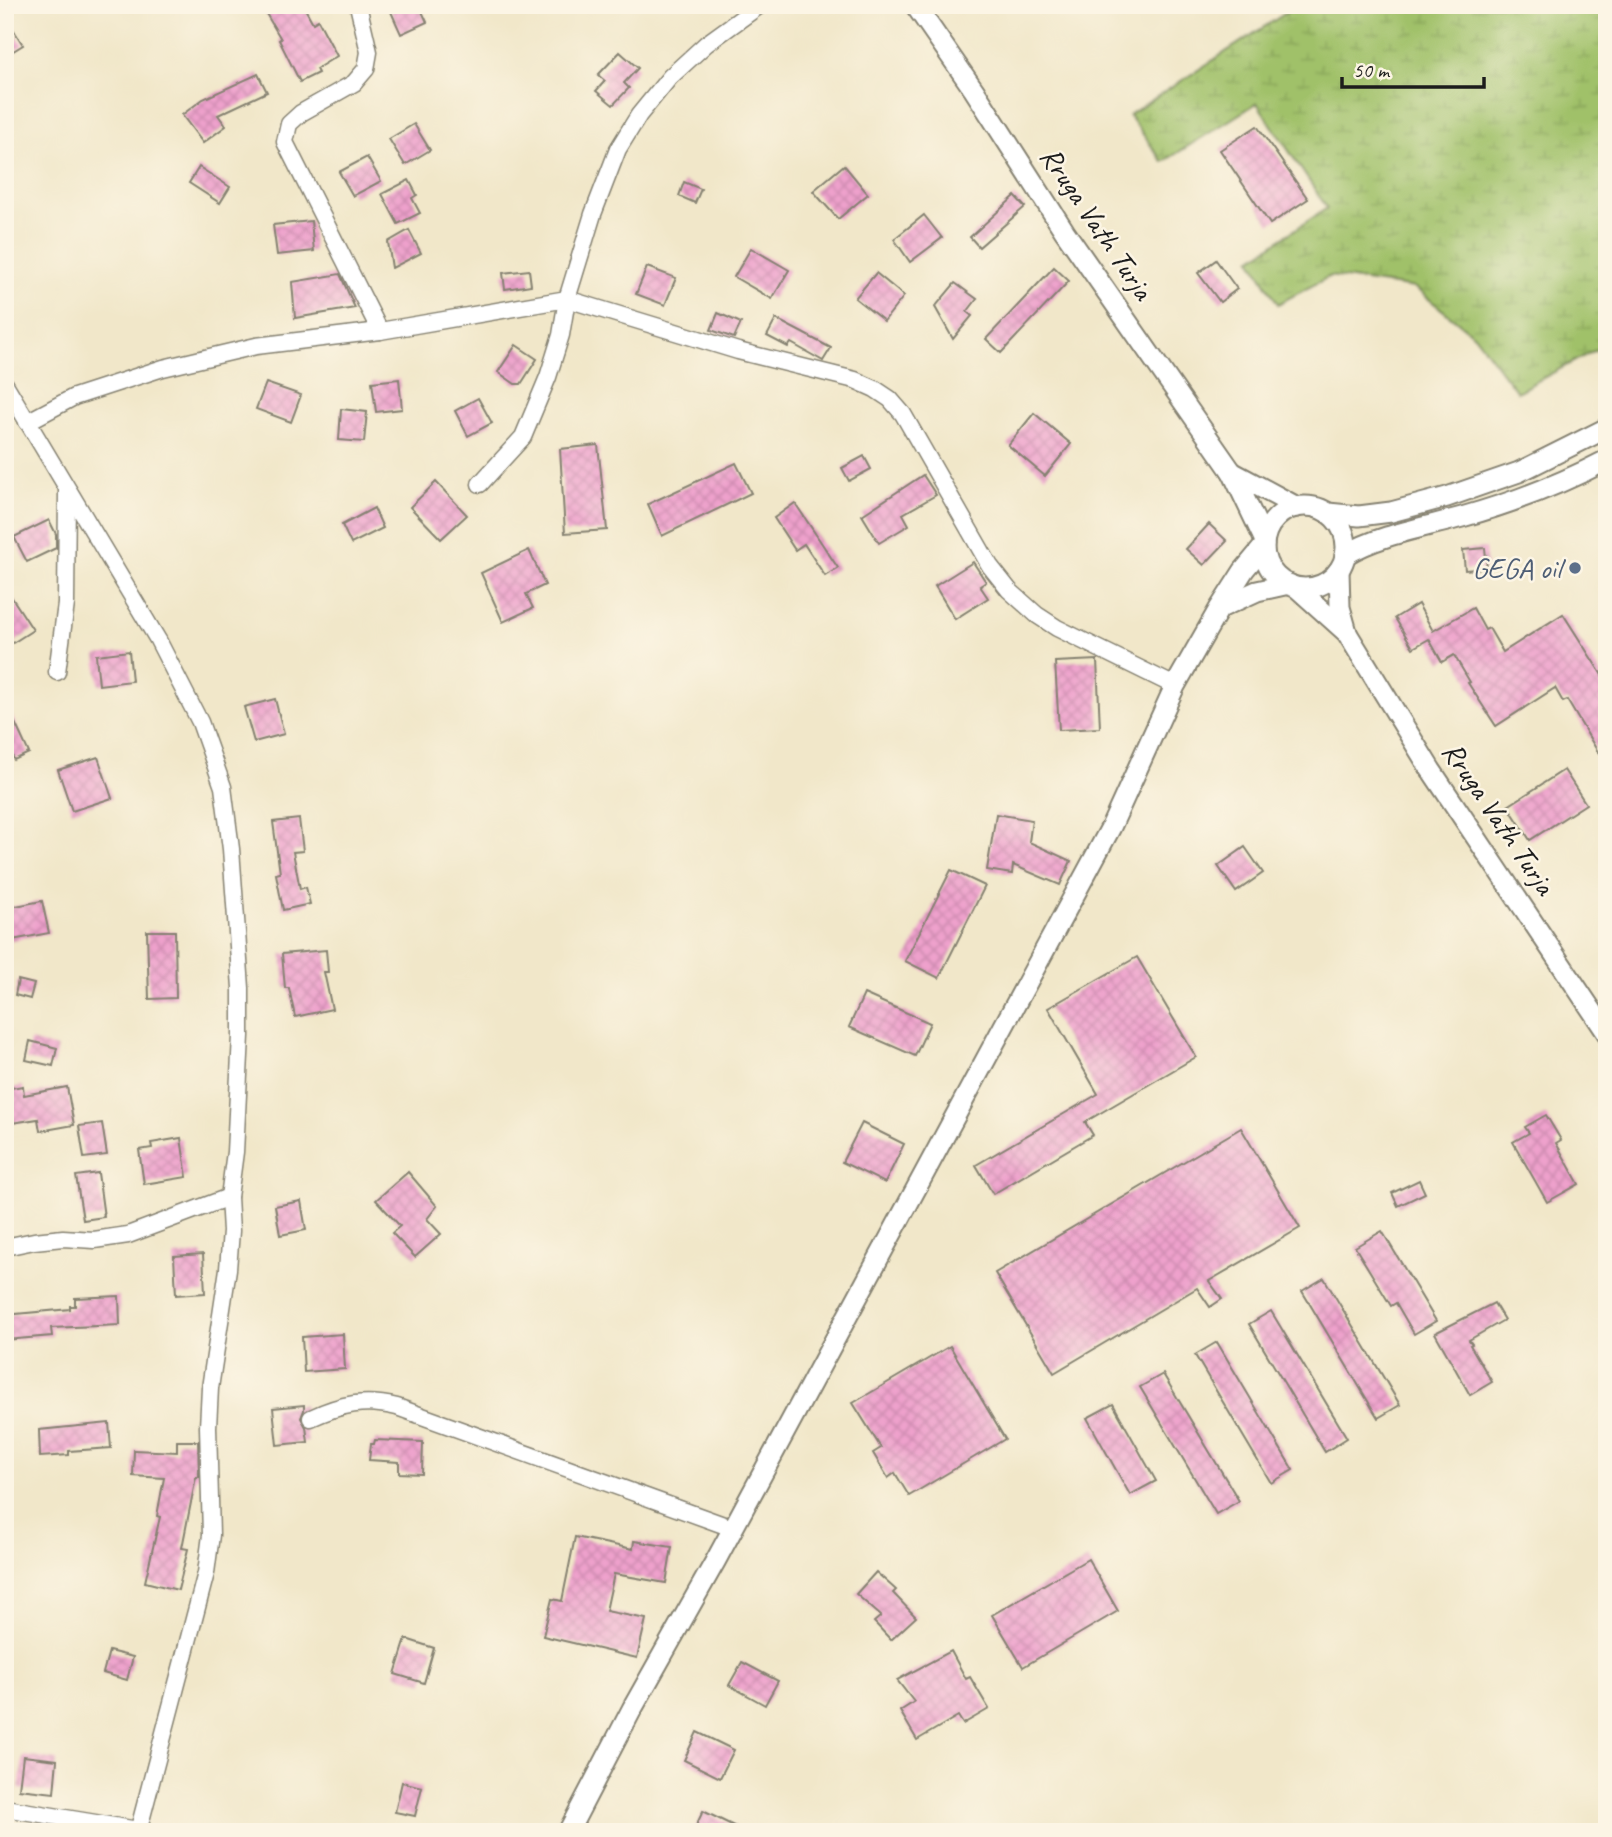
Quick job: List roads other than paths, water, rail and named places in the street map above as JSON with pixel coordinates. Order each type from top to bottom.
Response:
[{"type":"street","points":[[358,5],[369,52],[366,69],[354,83],[301,113],[289,124],[285,142],[380,331]]},
{"type":"street","points":[[480,484],[523,437],[548,377],[561,335],[567,299],[593,214],[618,149],[639,115],[670,77],[706,44],[760,5]]},
{"type":"street","name":"Rruga Vath Turja","points":[[915,5],[974,90],[1065,232],[1232,472],[1264,543],[1264,555],[1270,570],[1282,582],[1293,586],[1347,633]]},
{"type":"street","points":[[27,422],[74,397],[163,368],[256,346],[380,331],[567,299],[738,351],[855,380],[876,389],[890,399],[903,414],[990,566],[1016,597],[1057,628],[1175,686]]},
{"type":"street","points":[[5,384],[158,640],[200,722],[223,788],[231,849],[241,988],[235,1152],[229,1197],[231,1231],[210,1401],[211,1535],[206,1573],[138,1831],[5,1808]]},
{"type":"street","points":[[1328,513],[1359,516],[1391,512],[1447,497],[1519,472],[1607,428]]},
{"type":"street","points":[[1219,609],[1257,591],[1293,586],[1313,587],[1328,581],[1342,562],[1374,541],[1525,497],[1607,460]]},
{"type":"street","name":"Rruga Vath Turja","points":[[1232,472],[1297,507],[1313,506],[1328,513],[1339,524],[1345,539],[1340,607],[1347,633],[1431,770],[1607,1033]]},
{"type":"street","points":[[57,672],[66,604],[67,491]]},
{"type":"street","points":[[568,1832],[1111,827],[1175,686],[1219,609],[1264,543],[1270,524],[1282,513],[1297,507]]},
{"type":"street","points":[[5,1247],[63,1238],[94,1240],[128,1235],[229,1197]]},
{"type":"street","points":[[312,1418],[330,1409],[354,1403],[380,1403],[397,1407],[732,1528]]},
{"type":"place","name":"GEGA oil","points":[[1575,568]]}]
